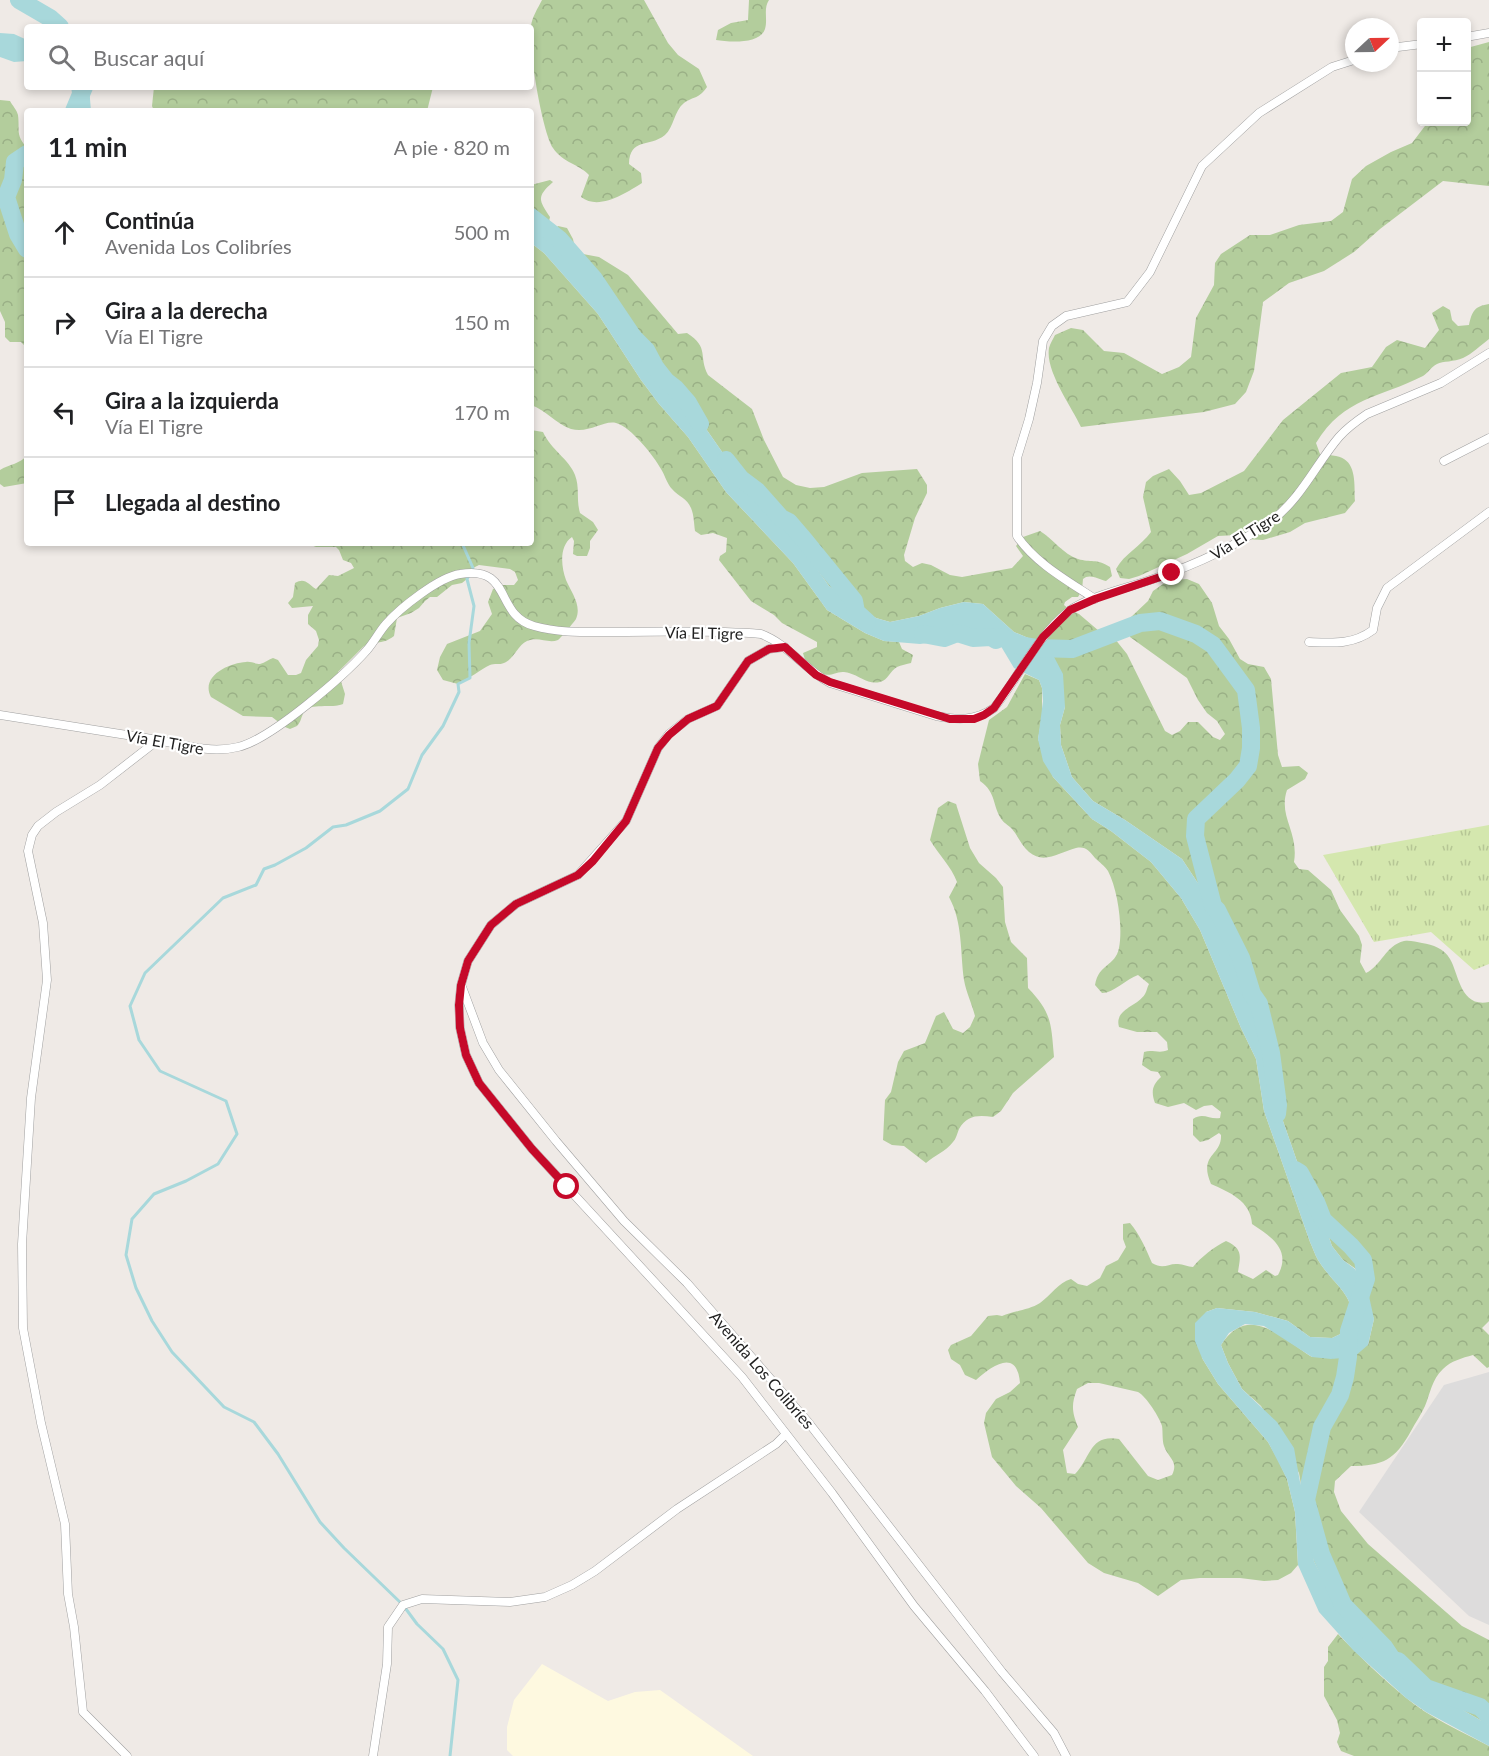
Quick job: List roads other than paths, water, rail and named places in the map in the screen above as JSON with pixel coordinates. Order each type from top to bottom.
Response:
[{"type":"street","points":[[1471,36],[1489,33]]},
{"type":"street","points":[[1399,47],[1417,45]]},
{"type":"street","points":[[1095,599],[1024,547],[1017,536],[1017,458],[1033,401],[1043,341],[1053,326],[1066,316],[1127,302],[1149,272],[1202,166],[1259,113],[1332,67],[1345,63]]},
{"type":"street","name":"Vía El Tigre","points":[[0,715],[191,747],[217,750],[239,747],[261,737],[336,681],[368,649],[395,615],[441,579],[461,573],[484,574],[492,578],[501,588],[506,602],[516,617],[534,626],[573,632],[761,634],[785,647],[816,675],[830,682],[950,719],[974,719],[994,708],[1043,637],[1070,610],[1182,569],[1244,538],[1288,508],[1340,436],[1357,421],[1368,414],[1441,383],[1489,353]]},
{"type":"street","points":[[1444,461],[1489,438]]},
{"type":"street","points":[[1309,642],[1346,643],[1363,638],[1373,630],[1377,608],[1387,588],[1489,512]]},
{"type":"street","name":"Avenida Los Colibríes","points":[[785,647],[769,649],[748,661],[717,706],[688,719],[669,735],[658,748],[626,821],[578,875],[516,904],[491,925],[468,961],[461,985],[460,1028],[466,1055],[479,1083],[532,1149],[742,1377],[914,1606],[985,1691],[1034,1756]]},
{"type":"street","points":[[127,1756],[83,1712],[69,1594],[65,1524],[41,1423],[23,1328],[22,1244],[30,1108],[47,980],[43,923],[28,851],[32,835],[38,826],[100,785],[158,740]]},
{"type":"street","name":"Avenida Los Colibríes","points":[[461,985],[483,1043],[499,1070],[556,1142],[624,1221],[687,1283],[808,1422],[1002,1672],[1054,1733],[1066,1756]]},
{"type":"street","points":[[373,1756],[387,1664],[388,1627],[404,1605],[422,1599],[510,1602],[545,1597],[572,1585],[595,1571],[677,1509],[776,1444],[786,1434]]},
{"type":"water","points":[[0,33],[14,34],[24,39],[24,61],[14,62],[0,57]]},
{"type":"water","points":[[72,90],[89,90],[91,108],[74,108]]},
{"type":"water","points":[[534,220],[559,239],[582,265],[666,381],[688,403],[741,479],[781,518],[829,586],[876,618],[890,622],[964,602],[983,604],[1014,632],[1033,640],[1053,655],[1063,674],[1065,707],[1060,725],[1061,745],[1072,777],[1093,801],[1182,859],[1213,906],[1241,958],[1268,1038],[1283,1121],[1307,1190],[1323,1220],[1332,1246],[1343,1260],[1355,1269],[1369,1296],[1374,1319],[1368,1345],[1354,1357],[1331,1359],[1312,1357],[1264,1326],[1245,1324],[1229,1333],[1221,1345],[1242,1389],[1277,1422],[1294,1448],[1314,1561],[1336,1606],[1365,1637],[1426,1689],[1489,1725],[1489,1746],[1426,1712],[1406,1698],[1354,1651],[1319,1612],[1298,1565],[1295,1512],[1287,1479],[1268,1442],[1218,1384],[1202,1358],[1195,1341],[1195,1323],[1206,1312],[1217,1308],[1255,1312],[1288,1321],[1310,1337],[1332,1338],[1355,1327],[1346,1297],[1318,1260],[1310,1242],[1264,1111],[1256,1059],[1200,930],[1181,898],[1151,862],[1092,819],[1053,777],[1043,761],[1038,739],[1043,701],[1039,680],[1014,668],[999,643],[978,631],[963,631],[935,642],[920,644],[884,641],[865,633],[827,610],[793,563],[726,492],[688,437],[641,380],[598,314],[544,253],[534,245]]},
{"type":"waterway","points":[[19,0],[57,24]]},
{"type":"waterway","points":[[75,108],[83,90]]},
{"type":"waterway","points":[[24,156],[15,162],[13,180],[6,197],[18,234],[24,244]]},
{"type":"waterway","points":[[534,219],[559,239],[594,279],[633,337],[646,350],[666,381],[688,403],[700,424]]},
{"type":"waterway","points":[[726,460],[741,479],[757,491],[781,518],[789,522],[854,601],[856,612],[867,622]]},
{"type":"waterway","points":[[450,1756],[458,1680],[443,1649],[417,1624],[403,1605],[320,1522],[278,1454],[254,1422],[224,1407],[172,1352],[152,1321],[136,1288],[126,1255],[132,1219],[154,1194],[186,1181],[218,1164],[237,1134],[226,1101],[160,1071],[139,1040],[130,1006],[145,973],[223,898],[256,885],[264,869],[306,848],[333,827],[346,825],[380,811],[408,789],[422,755],[443,726],[459,692],[458,684],[470,678],[469,643],[474,606],[467,579],[473,568],[463,546]]},
{"type":"waterway","points":[[923,634],[944,638],[957,633],[973,638],[991,637],[996,640],[1002,637],[1018,645],[1072,649],[1140,623],[1160,621],[1196,634],[1213,645],[1246,690],[1251,748],[1248,766],[1237,780],[1196,819],[1195,836],[1213,906],[1241,958],[1252,994],[1259,1004],[1271,1053],[1278,1105],[1277,1114]]},
{"type":"waterway","points":[[1295,1170],[1300,1173],[1323,1220],[1363,1260],[1366,1279],[1349,1331],[1345,1377],[1340,1395],[1322,1427],[1306,1500],[1321,1554],[1343,1605],[1384,1647],[1394,1662],[1398,1661],[1426,1688],[1480,1707],[1489,1716]]}]
